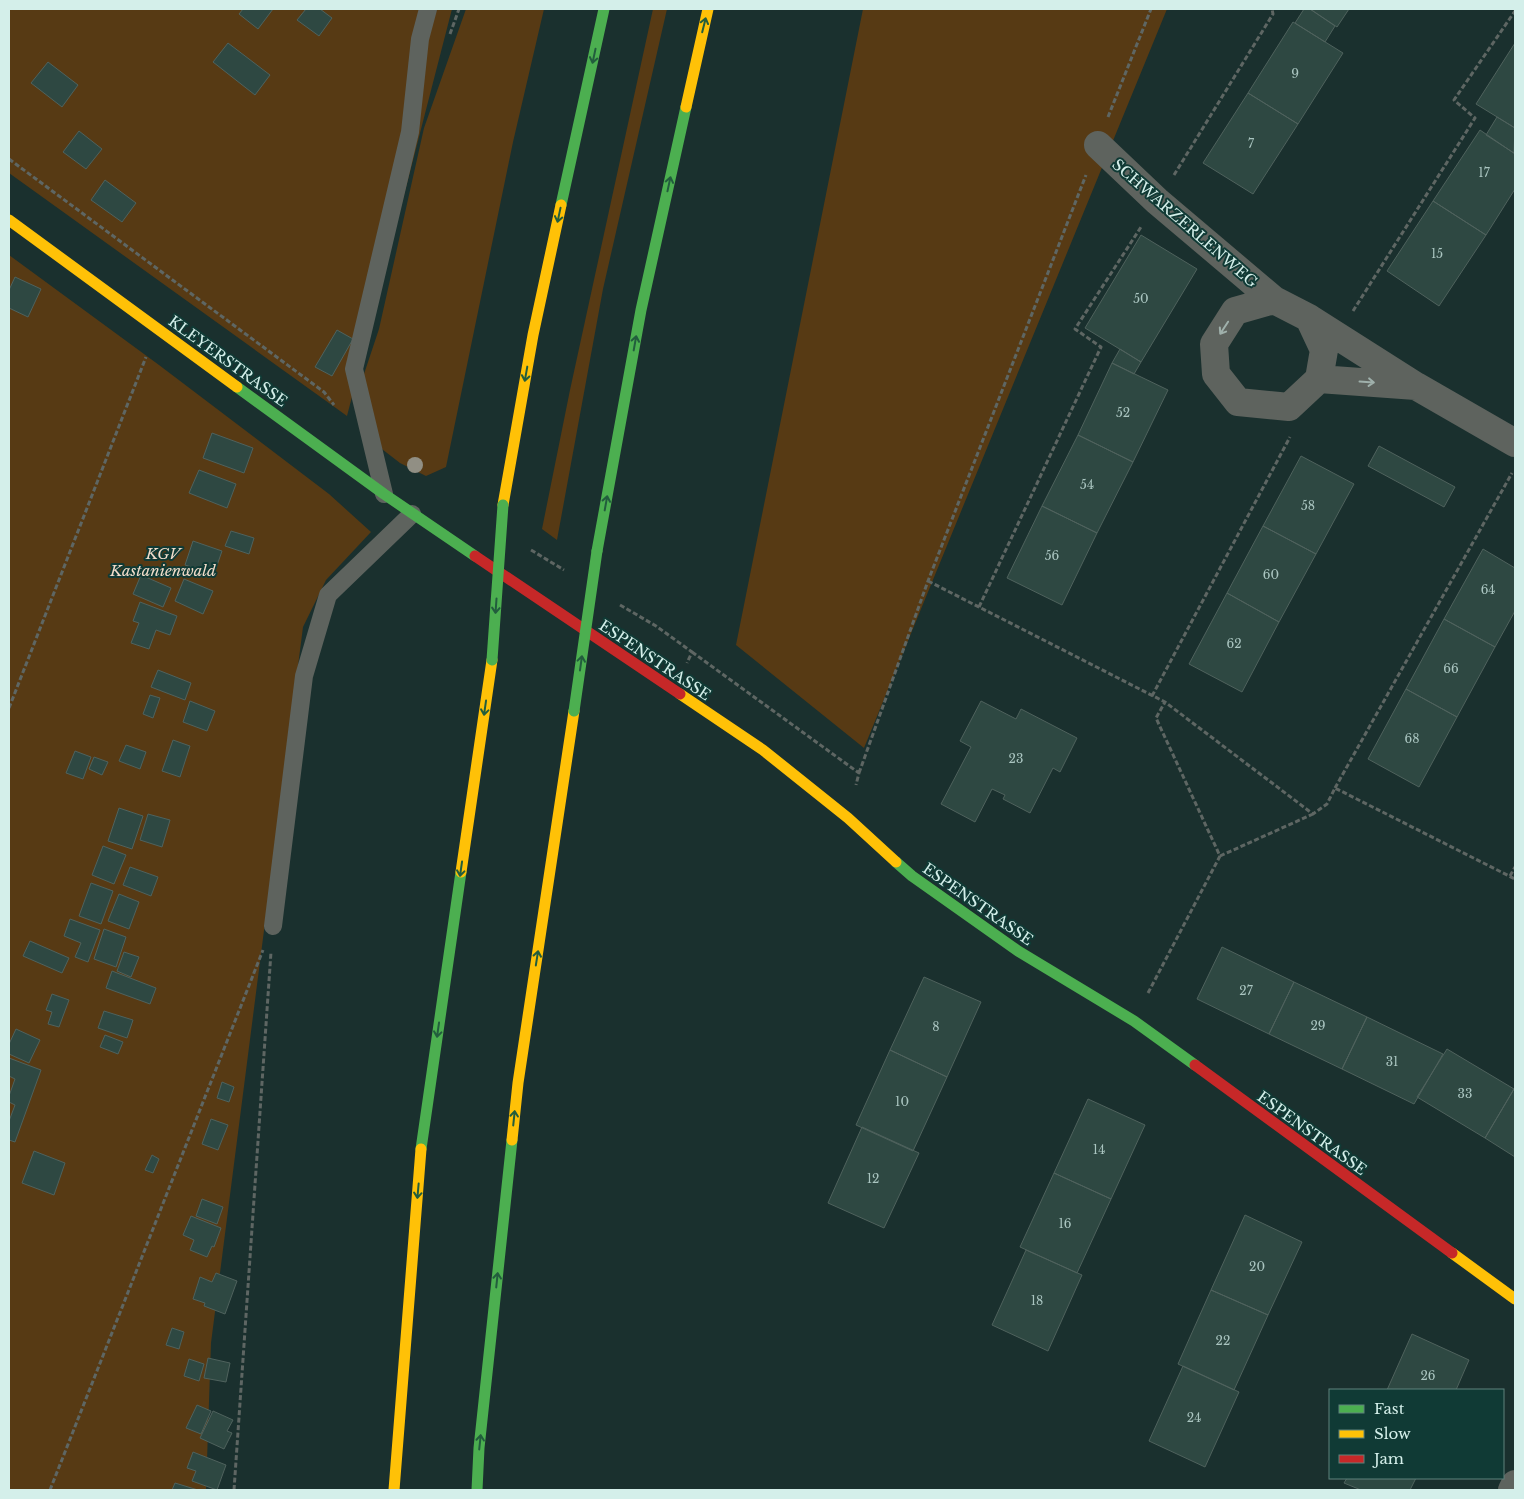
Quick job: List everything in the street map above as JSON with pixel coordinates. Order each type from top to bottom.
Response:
[{"type":"main road","points":[[394,1490],[422,1137],[492,660],[503,505],[533,336],[604,9]]},
{"type":"main road","points":[[477,1490],[479,1448],[518,1083],[597,551],[641,310],[708,9]]},
{"type":"main road","name":"KLEYERSTRASSE","points":[[9,220],[384,494],[430,525]]},
{"type":"main road","name":"ESPENSTRASSE","points":[[430,525],[763,750],[848,818],[912,876],[1018,952],[1134,1021],[1515,1299]]},
{"type":"street","name":"SCHWARZERLENWEG","points":[[1098,145],[1157,201],[1274,300],[1309,318],[1416,386],[1515,443]]},
{"type":"street","name":"SCHWARZERLENWEG","points":[[1274,300],[1235,311],[1214,344],[1216,374],[1238,402],[1289,407]]},
{"type":"street","points":[[1289,407],[1319,379],[1324,350],[1309,318]]},
{"type":"street","name":"SCHWARZERLENWEG","points":[[1319,379],[1416,386]]},
{"type":"street","points":[[1512,1490],[1515,1484]]},
{"type":"lane","points":[[384,494],[354,369],[410,132],[420,39],[428,9]]},
{"type":"lane","points":[[273,926],[304,676],[328,595],[412,514]]},
{"type":"path","points":[[848,818],[859,773],[928,581],[1151,9]]},
{"type":"path","points":[[978,607],[1102,347],[1075,329],[1273,14],[1272,9]]},
{"type":"path","points":[[1337,336],[1475,118],[1454,100],[1515,11]]},
{"type":"path","points":[[9,159],[324,392],[336,406]]},
{"type":"path","points":[[9,708],[146,356],[163,332]]},
{"type":"path","points":[[1152,696],[1290,439],[1289,407]]},
{"type":"path","points":[[1134,1021],[1220,856],[1313,814],[1327,804],[1515,468]]},
{"type":"path","points":[[529,548],[571,574]]},
{"type":"path","points":[[928,581],[1165,702],[1313,814]]},
{"type":"path","points":[[613,600],[656,626]]},
{"type":"path","points":[[692,652],[859,773]]},
{"type":"path","points":[[1165,702],[1156,718],[1220,856]]},
{"type":"path","points":[[1335,788],[1515,879]]},
{"type":"path","points":[[1510,876],[1515,867]]},
{"type":"path","points":[[50,1490],[273,926]]},
{"type":"path","points":[[234,1490],[273,926]]},
{"type":"green space","points":[[9,9],[452,9],[347,416],[9,173]]},
{"type":"green space","points":[[466,9],[544,9],[513,142],[446,467],[426,476],[400,463],[378,446],[363,377],[379,329],[424,128]]},
{"type":"green space","points":[[653,9],[667,9],[603,289],[557,540],[542,529],[570,390]]},
{"type":"green space","points":[[863,9],[1167,9],[864,748],[736,645]]},
{"type":"green space","name":"KGV Kastanienwald","points":[[9,255],[159,365],[329,494],[371,532],[326,580],[303,627],[211,1343],[206,1490],[9,1490]]},
{"type":"building","points":[[243,9],[273,9],[258,29],[239,14]]},
{"type":"building","points":[[306,9],[320,9],[332,18],[319,36],[297,20]]},
{"type":"building","points":[[1304,9],[1310,9],[1335,26],[1325,42],[1295,23]]},
{"type":"building","points":[[1310,9],[1349,9],[1337,27]]},
{"type":"building","points":[[1293,22],[1343,53],[1298,124],[1248,93]]},
{"type":"building","points":[[228,43],[270,75],[255,95],[213,62]]},
{"type":"building","points":[[1515,43],[1515,128],[1476,104]]},
{"type":"building","points":[[48,62],[78,85],[62,107],[31,83]]},
{"type":"building","points":[[1248,93],[1298,124],[1253,194],[1203,163]]},
{"type":"building","points":[[1497,117],[1515,128],[1514,153],[1486,135]]},
{"type":"building","points":[[1480,130],[1515,154],[1515,189],[1486,235],[1433,201]]},
{"type":"building","points":[[79,131],[102,149],[86,169],[63,152]]},
{"type":"building","points":[[105,180],[136,203],[122,222],[91,200]]},
{"type":"building","points":[[1433,201],[1486,235],[1439,306],[1387,271]]},
{"type":"building","points":[[1141,235],[1197,269],[1141,362],[1085,328]]},
{"type":"building","points":[[15,277],[41,289],[28,317],[9,308],[9,290]]},
{"type":"building","points":[[337,330],[353,339],[332,376],[315,367]]},
{"type":"building","points":[[1120,349],[1141,362],[1134,374],[1112,363]]},
{"type":"building","points":[[1112,363],[1168,390],[1133,462],[1078,435]]},
{"type":"building","points":[[212,433],[253,448],[244,473],[203,458]]},
{"type":"building","points":[[1078,435],[1133,462],[1097,533],[1042,506]]},
{"type":"building","points":[[1379,446],[1455,487],[1444,507],[1368,466]]},
{"type":"building","points":[[1301,456],[1354,484],[1316,554],[1263,526]]},
{"type":"building","points":[[199,470],[236,484],[227,508],[189,493]]},
{"type":"building","points":[[1042,506],[1097,533],[1062,605],[1007,578]]},
{"type":"building","points":[[1263,526],[1316,554],[1279,622],[1227,593]]},
{"type":"building","points":[[231,531],[254,538],[249,554],[225,546]]},
{"type":"building","points":[[193,541],[222,551],[214,574],[185,565]]},
{"type":"building","points":[[1483,549],[1515,568],[1515,611],[1495,647],[1444,619]]},
{"type":"building","points":[[141,575],[171,588],[163,607],[133,594]]},
{"type":"building","points":[[184,579],[213,591],[203,614],[175,601]]},
{"type":"building","points":[[1227,593],[1279,622],[1242,692],[1189,664]]},
{"type":"building","points":[[140,602],[177,616],[170,635],[156,630],[149,649],[131,643],[139,623],[133,621]]},
{"type":"building","points":[[1444,619],[1495,647],[1457,717],[1406,689]]},
{"type":"building","points":[[158,670],[191,683],[185,700],[151,687]]},
{"type":"building","points":[[1406,689],[1457,717],[1419,787],[1368,759]]},
{"type":"building","points":[[150,695],[160,698],[153,718],[143,714]]},
{"type":"building","points":[[190,701],[215,711],[207,731],[183,722]]},
{"type":"building","points":[[981,701],[1016,719],[1021,709],[1077,738],[1060,772],[1053,768],[1030,813],[1003,799],[1005,795],[992,789],[975,822],[941,804],[971,747],[960,741]]},
{"type":"building","points":[[173,740],[190,746],[180,777],[162,771]]},
{"type":"building","points":[[126,745],[146,752],[140,769],[119,761]]},
{"type":"building","points":[[75,751],[91,757],[83,779],[66,773]]},
{"type":"building","points":[[94,757],[108,762],[102,775],[89,769]]},
{"type":"building","points":[[119,808],[143,816],[132,849],[108,841]]},
{"type":"building","points":[[148,814],[170,820],[162,847],[140,840]]},
{"type":"building","points":[[103,846],[126,855],[114,884],[92,875]]},
{"type":"building","points":[[130,867],[158,877],[151,896],[123,885]]},
{"type":"building","points":[[91,883],[113,891],[101,924],[79,916]]},
{"type":"building","points":[[119,894],[139,902],[129,929],[108,921]]},
{"type":"building","points":[[70,919],[100,930],[88,962],[75,957],[81,943],[64,936]]},
{"type":"building","points":[[104,929],[126,937],[116,967],[94,959]]},
{"type":"building","points":[[30,941],[69,958],[62,973],[23,956]]},
{"type":"building","points":[[1222,947],[1294,982],[1269,1034],[1197,999]]},
{"type":"building","points":[[124,952],[139,957],[131,977],[117,971]]},
{"type":"building","points":[[112,971],[156,988],[150,1004],[106,988]]},
{"type":"building","points":[[924,977],[981,1002],[947,1077],[890,1050]]},
{"type":"building","points":[[1294,982],[1367,1017],[1342,1069],[1269,1034]]},
{"type":"building","points":[[52,994],[69,1000],[59,1027],[48,1024],[52,1012],[46,1010]]},
{"type":"building","points":[[104,1011],[133,1020],[127,1038],[98,1028]]},
{"type":"building","points":[[1367,1017],[1443,1054],[1414,1104],[1342,1069]]},
{"type":"building","points":[[16,1029],[40,1040],[29,1063],[9,1054],[9,1044]]},
{"type":"building","points":[[105,1035],[123,1042],[118,1054],[100,1047]]},
{"type":"building","points":[[1447,1049],[1514,1089],[1485,1138],[1417,1097]]},
{"type":"building","points":[[890,1050],[947,1077],[913,1151],[856,1125]]},
{"type":"building","points":[[9,1058],[41,1070],[15,1142],[9,1140],[9,1121],[15,1105],[9,1102],[9,1096],[15,1079],[9,1076]]},
{"type":"building","points":[[222,1082],[234,1087],[229,1102],[217,1098]]},
{"type":"building","points":[[1515,1090],[1515,1157],[1485,1138]]},
{"type":"building","points":[[1088,1099],[1145,1125],[1111,1199],[1054,1173]]},
{"type":"building","points":[[211,1119],[228,1125],[218,1150],[202,1144]]},
{"type":"building","points":[[862,1127],[919,1153],[884,1228],[828,1203]]},
{"type":"building","points":[[34,1151],[65,1163],[54,1195],[22,1183]]},
{"type":"building","points":[[152,1155],[159,1159],[153,1173],[145,1170]]},
{"type":"building","points":[[1054,1173],[1111,1199],[1077,1273],[1020,1247]]},
{"type":"building","points":[[202,1199],[223,1207],[217,1224],[196,1216]]},
{"type":"building","points":[[1245,1215],[1302,1242],[1268,1315],[1211,1290]]},
{"type":"building","points":[[191,1216],[221,1228],[214,1247],[212,1246],[207,1257],[190,1250],[194,1240],[183,1235]]},
{"type":"building","points":[[1026,1250],[1082,1275],[1048,1351],[992,1325]]},
{"type":"building","points":[[216,1273],[237,1281],[225,1314],[204,1306],[205,1303],[193,1299],[200,1277],[212,1282]]},
{"type":"building","points":[[1211,1290],[1268,1315],[1234,1390],[1178,1364]]},
{"type":"building","points":[[172,1328],[184,1332],[179,1349],[166,1345]]},
{"type":"building","points":[[1412,1334],[1469,1360],[1456,1389],[1387,1389]]},
{"type":"building","points":[[208,1358],[230,1363],[226,1382],[204,1378]]},
{"type":"building","points":[[189,1359],[204,1364],[199,1381],[184,1376]]},
{"type":"building","points":[[1183,1366],[1239,1392],[1205,1467],[1149,1441]]},
{"type":"building","points":[[197,1405],[211,1411],[201,1434],[186,1428]]},
{"type":"building","points":[[213,1411],[233,1420],[227,1431],[232,1433],[224,1449],[200,1438]]},
{"type":"building","points":[[193,1452],[226,1465],[217,1490],[192,1481],[196,1471],[187,1468]]},
{"type":"building","points":[[1346,1479],[1416,1479],[1410,1490],[1361,1490],[1344,1483]]},
{"type":"building","points":[[175,1483],[198,1490],[172,1490]]},
{"type":"traffic: fast","points":[[561,205],[604,9]]},
{"type":"traffic: fast","points":[[597,551],[641,310],[686,107]]},
{"type":"traffic: fast","points":[[237,387],[384,494],[475,556]]},
{"type":"traffic: fast","points":[[492,660],[503,505]]},
{"type":"traffic: fast","points":[[574,711],[597,551]]},
{"type":"traffic: fast","points":[[896,862],[912,876],[1018,951],[1134,1021],[1195,1065]]},
{"type":"traffic: fast","points":[[421,1149],[461,872]]},
{"type":"traffic: fast","points":[[477,1490],[479,1448],[512,1140]]},
{"type":"traffic: slow","points":[[686,107],[708,9]]},
{"type":"traffic: slow","points":[[503,505],[533,335],[561,205]]},
{"type":"traffic: slow","points":[[9,220],[237,387]]},
{"type":"traffic: slow","points":[[461,872],[492,660]]},
{"type":"traffic: slow","points":[[680,694],[763,750],[848,818],[896,862]]},
{"type":"traffic: slow","points":[[512,1140],[518,1083],[574,711]]},
{"type":"traffic: slow","points":[[394,1490],[421,1149]]},
{"type":"traffic: slow","points":[[1452,1253],[1515,1299]]},
{"type":"traffic: jam","points":[[475,556],[680,694]]},
{"type":"traffic: jam","points":[[1195,1065],[1452,1253]]}]
